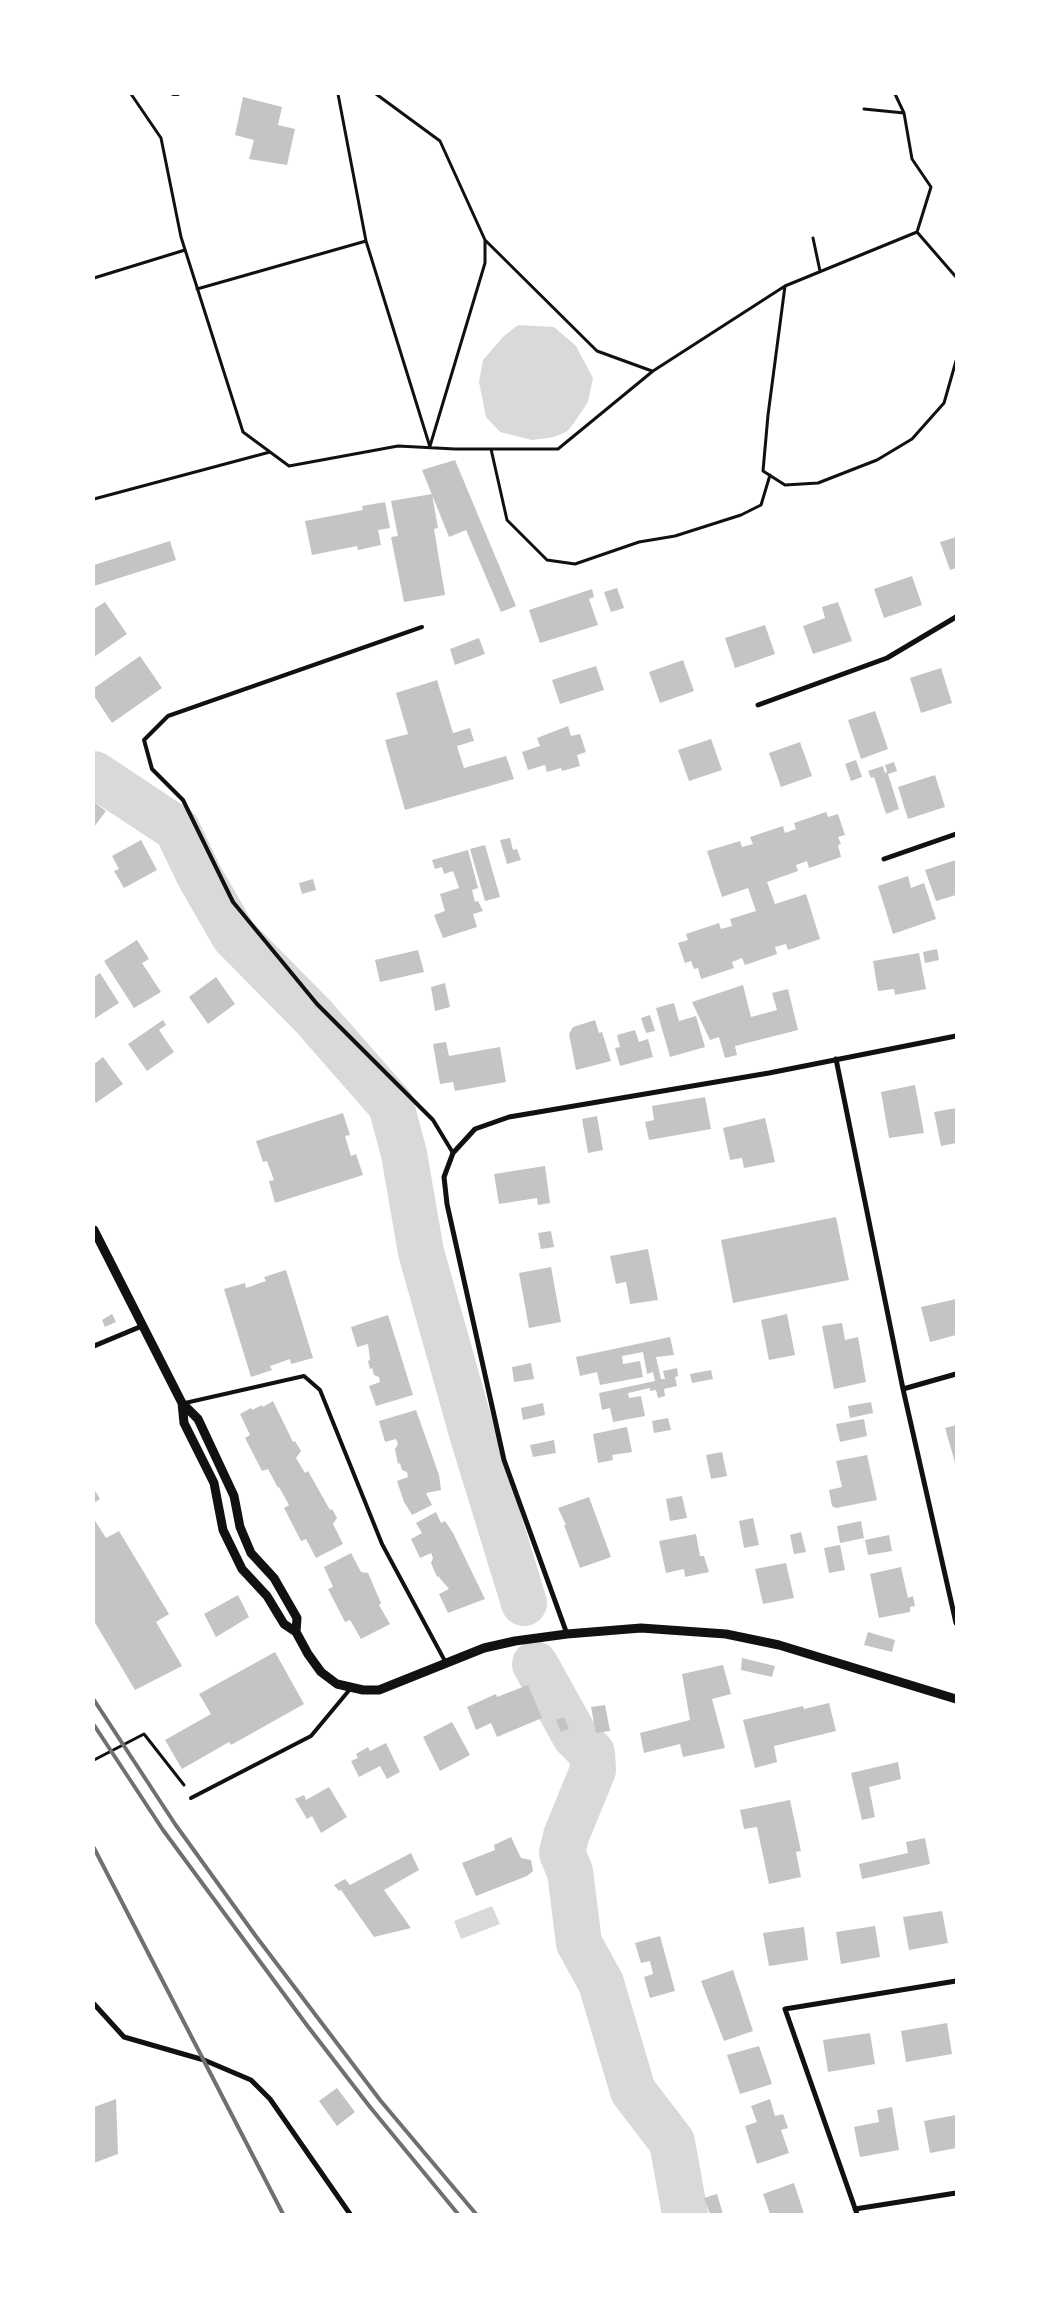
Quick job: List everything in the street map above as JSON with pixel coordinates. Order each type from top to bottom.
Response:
[{"type":"street","points":[[758,705],[887,658],[956,617]]},
{"type":"street","points":[[884,859],[956,834]]},
{"type":"street","points":[[566,1634],[504,1460],[447,1204],[444,1177],[453,1153],[474,1129],[509,1117],[956,1036]]},
{"type":"street","points":[[836,1059],[903,1388],[956,1623]]},
{"type":"street","points":[[94,1230],[182,1403],[198,1419],[234,1496],[240,1527],[251,1553],[274,1578],[297,1618],[296,1632]]},
{"type":"street","points":[[94,1346],[142,1326]]},
{"type":"street","points":[[903,1388],[956,1374]]},
{"type":"street","points":[[182,1403],[184,1423],[214,1483],[223,1530],[242,1569],[267,1596],[284,1624],[296,1632],[321,1672],[337,1684],[351,1688],[379,1690],[397,1685],[484,1648],[515,1641],[566,1634],[641,1628],[726,1634],[779,1646],[956,1700]]},
{"type":"street","points":[[956,1981],[785,2009],[856,2212],[956,2193]]},
{"type":"street","points":[[94,2004],[124,2037],[204,2060],[252,2080],[270,2099],[350,2214]]},
{"type":"lane","points":[[173,94],[178,94]]},
{"type":"lane","points":[[422,627],[168,716],[144,740],[152,769],[183,800],[233,902],[317,1004],[433,1120],[453,1153]]},
{"type":"lane","points":[[182,1403],[304,1376],[320,1390],[382,1544],[446,1663]]},
{"type":"lane","points":[[191,1798],[311,1736],[351,1688]]},
{"type":"path","points":[[131,94],[161,138],[185,250],[243,432],[289,466],[398,446],[558,449],[653,371],[785,286],[916,232],[931,186],[912,159],[904,113],[896,94]]},
{"type":"path","points":[[338,94],[366,241],[430,447]]},
{"type":"path","points":[[376,94],[440,141],[485,240],[597,351],[653,371]]},
{"type":"path","points":[[864,109],[904,113]]},
{"type":"path","points":[[916,232],[956,277]]},
{"type":"path","points":[[813,238],[820,272]]},
{"type":"path","points":[[430,447],[485,263],[485,240]]},
{"type":"path","points":[[197,289],[366,241]]},
{"type":"path","points":[[94,278],[185,250]]},
{"type":"path","points":[[785,286],[764,471],[785,485],[818,483],[877,460],[912,439],[944,403],[956,361]]},
{"type":"path","points":[[491,449],[507,520],[547,560],[575,564],[638,542],[675,536],[741,515],[761,505],[770,475]]},
{"type":"path","points":[[94,499],[270,452]]},
{"type":"path","points":[[94,1760],[144,1734],[182,1782]]},
{"type":"shaded area","points":[[518,325],[554,327],[576,346],[593,378],[588,402],[571,427],[566,432],[554,437],[532,440],[500,432],[486,417],[479,382],[483,360],[504,336]]},
{"type":"shaded area","points":[[492,1906],[500,1924],[461,1939],[454,1921]]},
{"type":"building","points":[[243,97],[282,107],[278,125],[295,129],[287,165],[249,159],[254,140],[235,135]]},
{"type":"building","points":[[455,460],[516,606],[501,612],[466,530],[449,537],[422,470]]},
{"type":"building","points":[[432,494],[438,528],[434,529],[445,595],[404,602],[391,537],[398,536],[391,501]]},
{"type":"building","points":[[385,502],[390,528],[378,530],[381,545],[358,550],[357,546],[312,555],[305,521],[363,510],[362,506]]},
{"type":"building","points":[[956,537],[956,568],[950,570],[940,542]]},
{"type":"building","points":[[170,541],[176,560],[94,586],[94,565]]},
{"type":"building","points":[[912,576],[922,605],[884,618],[874,589]]},
{"type":"building","points":[[617,588],[624,608],[611,612],[604,592]]},
{"type":"building","points":[[592,589],[594,597],[589,599],[598,625],[540,643],[529,610]]},
{"type":"building","points":[[105,602],[127,634],[94,657],[94,609]]},
{"type":"building","points":[[838,602],[852,641],[813,654],[803,626],[825,618],[822,607]]},
{"type":"building","points":[[765,625],[775,654],[735,668],[725,638]]},
{"type":"building","points":[[479,638],[485,654],[455,665],[450,649]]},
{"type":"building","points":[[140,656],[162,688],[112,723],[94,696],[94,688]]},
{"type":"building","points":[[683,660],[694,691],[660,703],[649,672]]},
{"type":"building","points":[[596,666],[604,690],[560,704],[552,680]]},
{"type":"building","points":[[941,668],[952,703],[921,713],[910,678]]},
{"type":"building","points":[[437,680],[453,733],[470,728],[474,741],[457,746],[464,768],[506,756],[514,779],[405,810],[385,740],[408,734],[396,693]]},
{"type":"building","points":[[875,711],[888,749],[861,759],[848,720]]},
{"type":"building","points":[[568,726],[571,736],[580,734],[586,752],[577,755],[580,766],[562,771],[561,768],[547,772],[545,765],[528,770],[522,752],[540,746],[537,738]]},
{"type":"building","points":[[711,739],[722,770],[689,781],[678,750]]},
{"type":"building","points":[[800,742],[812,776],[781,787],[769,753]]},
{"type":"building","points":[[856,760],[862,777],[851,781],[845,764]]},
{"type":"building","points":[[894,762],[897,771],[888,774],[899,809],[886,814],[874,777],[871,778],[868,771],[883,766],[885,773],[887,772],[885,765]]},
{"type":"building","points":[[935,775],[945,807],[908,819],[898,787]]},
{"type":"building","points":[[94,802],[106,811],[94,827]]},
{"type":"building","points":[[826,812],[828,817],[838,814],[845,835],[838,837],[841,844],[838,845],[841,857],[809,868],[807,861],[796,865],[798,871],[767,882],[775,904],[806,894],[820,939],[788,950],[786,944],[775,947],[777,954],[745,965],[742,958],[732,962],[734,968],[701,979],[698,968],[694,969],[691,961],[685,963],[678,943],[688,940],[686,934],[719,923],[721,929],[732,926],[730,919],[756,911],[748,888],[722,897],[707,851],[740,841],[742,847],[753,844],[750,837],[783,826],[785,833],[796,829],[794,823]]},
{"type":"building","points":[[510,838],[513,850],[517,849],[521,860],[507,864],[500,840]]},
{"type":"building","points":[[141,840],[157,870],[124,888],[114,871],[119,869],[112,856]]},
{"type":"building","points":[[485,845],[500,897],[485,901],[470,849]]},
{"type":"building","points":[[468,850],[478,888],[472,890],[475,902],[478,901],[483,911],[473,914],[477,927],[443,938],[434,915],[445,911],[440,894],[459,888],[453,871],[444,874],[442,867],[435,869],[432,860]]},
{"type":"building","points":[[956,860],[956,895],[936,901],[925,870]]},
{"type":"building","points":[[908,876],[911,888],[924,883],[936,919],[893,934],[878,886]]},
{"type":"building","points":[[313,879],[316,890],[302,894],[299,883]]},
{"type":"building","points":[[137,940],[149,959],[142,963],[161,992],[134,1008],[104,961]]},
{"type":"building","points":[[937,949],[939,960],[925,963],[923,952]]},
{"type":"building","points":[[418,950],[424,972],[380,982],[375,960]]},
{"type":"building","points":[[919,953],[926,989],[895,995],[894,989],[878,991],[873,961]]},
{"type":"building","points":[[100,973],[119,1003],[94,1019],[94,977]]},
{"type":"building","points":[[216,977],[235,1004],[208,1024],[189,997]]},
{"type":"building","points":[[445,983],[450,1007],[435,1011],[431,987]]},
{"type":"building","points":[[743,985],[751,1017],[777,1010],[772,993],[788,989],[798,1030],[735,1046],[737,1055],[725,1058],[719,1037],[710,1040],[692,1002]]},
{"type":"building","points":[[674,1003],[679,1021],[696,1016],[705,1047],[670,1057],[656,1008]]},
{"type":"building","points":[[650,1015],[655,1031],[646,1033],[641,1018]]},
{"type":"building","points":[[163,1020],[166,1025],[159,1030],[174,1052],[147,1071],[128,1044]]},
{"type":"building","points":[[595,1020],[599,1033],[602,1032],[611,1061],[576,1070],[569,1034],[573,1027]]},
{"type":"building","points":[[635,1030],[639,1042],[648,1039],[653,1057],[620,1066],[615,1048],[620,1047],[617,1035]]},
{"type":"building","points":[[446,1042],[449,1056],[500,1047],[506,1082],[455,1091],[453,1082],[440,1084],[433,1044]]},
{"type":"building","points":[[103,1057],[123,1084],[96,1103],[94,1100],[94,1064]]},
{"type":"building","points":[[915,1085],[924,1133],[889,1138],[881,1092]]},
{"type":"building","points":[[705,1097],[711,1129],[649,1140],[645,1122],[654,1120],[652,1106]]},
{"type":"building","points":[[956,1108],[956,1143],[941,1146],[934,1112]]},
{"type":"building","points":[[343,1113],[350,1135],[345,1136],[351,1156],[356,1154],[363,1175],[275,1203],[269,1181],[274,1180],[267,1161],[263,1162],[256,1141]]},
{"type":"building","points":[[597,1116],[603,1150],[588,1153],[582,1119]]},
{"type":"building","points":[[765,1118],[775,1162],[744,1168],[742,1158],[730,1160],[723,1128]]},
{"type":"building","points":[[545,1166],[550,1203],[538,1205],[537,1198],[499,1204],[494,1174]]},
{"type":"building","points":[[836,1217],[849,1280],[733,1303],[721,1240]]},
{"type":"building","points":[[551,1231],[554,1247],[541,1249],[538,1233]]},
{"type":"building","points":[[648,1249],[658,1300],[630,1304],[626,1282],[616,1284],[610,1256]]},
{"type":"building","points":[[551,1267],[561,1322],[529,1328],[519,1273]]},
{"type":"building","points":[[286,1270],[313,1358],[291,1364],[290,1359],[270,1366],[272,1370],[251,1377],[224,1289],[245,1283],[246,1288],[266,1281],[264,1277]]},
{"type":"building","points":[[956,1299],[956,1335],[930,1342],[921,1307]]},
{"type":"building","points":[[112,1314],[116,1322],[105,1327],[102,1320]]},
{"type":"building","points":[[787,1314],[795,1355],[769,1360],[761,1320]]},
{"type":"building","points":[[388,1315],[413,1395],[376,1406],[369,1386],[380,1382],[379,1377],[374,1375],[372,1368],[370,1369],[368,1344],[357,1347],[351,1327]]},
{"type":"building","points":[[842,1323],[845,1340],[858,1337],[866,1382],[834,1389],[822,1326]]},
{"type":"building","points":[[670,1337],[674,1355],[656,1357],[661,1379],[665,1379],[663,1371],[677,1368],[678,1376],[675,1377],[677,1386],[664,1389],[665,1396],[658,1398],[656,1390],[650,1391],[650,1388],[628,1393],[629,1398],[641,1396],[645,1416],[613,1422],[610,1408],[602,1410],[599,1393],[655,1381],[653,1372],[647,1374],[643,1352],[622,1356],[623,1364],[640,1361],[643,1377],[600,1385],[597,1372],[580,1376],[576,1357]]},
{"type":"building","points":[[531,1363],[534,1379],[514,1382],[512,1367]]},
{"type":"building","points":[[711,1370],[713,1379],[692,1383],[690,1374]]},
{"type":"building","points":[[273,1401],[293,1442],[295,1441],[301,1451],[296,1458],[305,1473],[308,1471],[330,1510],[332,1509],[337,1518],[333,1524],[343,1544],[316,1558],[306,1539],[301,1541],[284,1508],[289,1505],[279,1487],[268,1469],[262,1471],[245,1438],[250,1435],[240,1414],[251,1408],[252,1410],[262,1405],[263,1407]]},
{"type":"building","points":[[871,1402],[873,1413],[850,1418],[848,1406]]},
{"type":"building","points":[[543,1403],[545,1415],[523,1420],[521,1408]]},
{"type":"building","points":[[416,1410],[439,1475],[441,1490],[426,1493],[432,1505],[412,1515],[404,1502],[397,1481],[408,1477],[407,1472],[402,1470],[400,1463],[398,1464],[395,1449],[398,1444],[396,1439],[385,1442],[379,1421]]},
{"type":"building","points":[[668,1418],[671,1430],[654,1433],[652,1421]]},
{"type":"building","points":[[864,1419],[867,1436],[840,1442],[836,1424]]},
{"type":"building","points":[[956,1425],[956,1466],[945,1428]]},
{"type":"building","points":[[627,1427],[632,1452],[612,1455],[613,1460],[598,1463],[593,1434]]},
{"type":"building","points":[[554,1440],[556,1453],[533,1457],[530,1445]]},
{"type":"building","points":[[722,1452],[727,1476],[711,1479],[706,1455]]},
{"type":"building","points":[[867,1455],[877,1500],[836,1508],[832,1506],[829,1490],[842,1487],[836,1461]]},
{"type":"building","points":[[94,1489],[100,1499],[94,1503]]},
{"type":"building","points":[[682,1496],[687,1518],[670,1521],[666,1499]]},
{"type":"building","points":[[589,1497],[611,1557],[580,1568],[564,1525],[566,1525],[558,1508]]},
{"type":"building","points":[[436,1512],[441,1523],[445,1521],[453,1533],[485,1599],[448,1613],[439,1594],[449,1589],[437,1577],[431,1563],[433,1558],[431,1553],[420,1558],[411,1539],[422,1533],[416,1523]]},
{"type":"building","points":[[753,1518],[759,1545],[744,1548],[739,1521]]},
{"type":"building","points":[[94,1519],[106,1538],[119,1531],[169,1614],[156,1622],[182,1666],[135,1690],[94,1621]]},
{"type":"building","points":[[861,1521],[864,1538],[840,1543],[837,1526]]},
{"type":"building","points":[[801,1532],[806,1552],[794,1554],[790,1535]]},
{"type":"building","points":[[696,1534],[700,1556],[704,1556],[709,1572],[685,1577],[684,1569],[666,1573],[659,1541]]},
{"type":"building","points":[[889,1535],[892,1551],[868,1555],[865,1540]]},
{"type":"building","points":[[840,1545],[845,1570],[829,1573],[824,1548]]},
{"type":"building","points":[[351,1553],[361,1572],[368,1573],[381,1603],[379,1605],[390,1624],[361,1639],[350,1620],[345,1622],[328,1589],[333,1587],[324,1567]]},
{"type":"building","points":[[786,1563],[794,1598],[763,1604],[755,1569]]},
{"type":"building","points":[[901,1567],[908,1598],[913,1596],[915,1606],[910,1607],[910,1612],[879,1618],[870,1574]]},
{"type":"building","points":[[238,1595],[249,1617],[216,1637],[204,1614]]},
{"type":"building","points":[[868,1632],[895,1640],[892,1652],[864,1645]]},
{"type":"building","points":[[275,1652],[304,1704],[231,1745],[229,1742],[182,1769],[165,1740],[211,1714],[199,1694]]},
{"type":"building","points":[[742,1658],[775,1666],[772,1677],[741,1670]]},
{"type":"building","points":[[723,1665],[731,1694],[712,1699],[725,1748],[683,1757],[680,1744],[644,1753],[640,1733],[690,1720],[682,1674]]},
{"type":"building","points":[[528,1685],[542,1718],[497,1737],[491,1723],[476,1730],[467,1707],[496,1694],[497,1697]]},
{"type":"building","points":[[829,1703],[836,1731],[774,1746],[777,1762],[755,1768],[743,1720],[803,1706],[804,1709]]},
{"type":"building","points":[[605,1705],[610,1731],[596,1733],[591,1707]]},
{"type":"building","points":[[564,1717],[569,1729],[561,1732],[556,1720]]},
{"type":"building","points":[[452,1722],[470,1755],[440,1771],[423,1737]]},
{"type":"building","points":[[386,1743],[400,1772],[387,1779],[380,1766],[359,1777],[351,1761],[358,1758],[356,1754],[368,1747],[370,1751]]},
{"type":"building","points":[[898,1762],[901,1779],[869,1787],[875,1817],[862,1820],[851,1773]]},
{"type":"building","points":[[329,1787],[347,1817],[321,1833],[312,1816],[307,1819],[295,1799],[304,1795],[306,1800]]},
{"type":"building","points":[[790,1800],[801,1851],[796,1852],[801,1877],[769,1884],[757,1827],[744,1829],[740,1810]]},
{"type":"building","points":[[511,1837],[521,1858],[531,1860],[533,1871],[527,1876],[476,1896],[462,1863],[495,1850],[494,1845]]},
{"type":"building","points":[[925,1838],[930,1864],[862,1879],[859,1864],[908,1853],[906,1842]]},
{"type":"building","points":[[411,1853],[419,1870],[384,1890],[411,1928],[374,1937],[341,1890],[339,1891],[334,1885],[345,1879],[350,1885]]},
{"type":"building","points":[[942,1911],[948,1943],[909,1950],[903,1917]]},
{"type":"building","points":[[875,1926],[880,1957],[841,1964],[836,1932]]},
{"type":"building","points":[[804,1927],[808,1960],[769,1966],[763,1933]]},
{"type":"building","points":[[660,1936],[675,1991],[650,1998],[644,1977],[653,1974],[650,1961],[641,1963],[635,1943]]},
{"type":"building","points":[[733,1970],[753,2031],[724,2041],[701,1981]]},
{"type":"building","points":[[947,2023],[952,2054],[906,2062],[901,2031]]},
{"type":"building","points":[[870,2033],[875,2064],[828,2072],[823,2040]]},
{"type":"building","points":[[759,2046],[772,2084],[740,2094],[727,2055]]},
{"type":"building","points":[[337,2088],[355,2112],[337,2126],[319,2101]]},
{"type":"building","points":[[116,2099],[118,2154],[94,2163],[94,2107]]},
{"type":"building","points":[[770,2099],[775,2116],[783,2114],[788,2128],[781,2130],[789,2153],[757,2164],[745,2126],[757,2122],[751,2106]]},
{"type":"building","points":[[892,2107],[899,2150],[860,2157],[854,2127],[879,2122],[877,2110]]},
{"type":"building","points":[[956,2115],[956,2148],[930,2153],[924,2121]]},
{"type":"building","points":[[794,2183],[804,2214],[770,2214],[763,2194]]},
{"type":"building","points":[[717,2194],[723,2214],[710,2214],[704,2198]]},
{"type":"waterway","points":[[94,774],[177,829],[199,875],[234,936],[313,1016],[391,1105],[404,1154],[421,1252],[474,1440],[524,1603]]},
{"type":"waterway","points":[[535,1664],[575,1736],[592,1753],[593,1770],[566,1836],[562,1853],[570,1872],[579,1943],[601,1983],[633,2091],[672,2142],[685,2214]]},
{"type":"railway","points":[[94,1700],[175,1824],[255,1935],[380,2100],[476,2214]]},
{"type":"railway","points":[[94,1725],[163,1830],[306,2024],[370,2107],[458,2214]]},
{"type":"railway","points":[[94,1848],[283,2214]]}]
